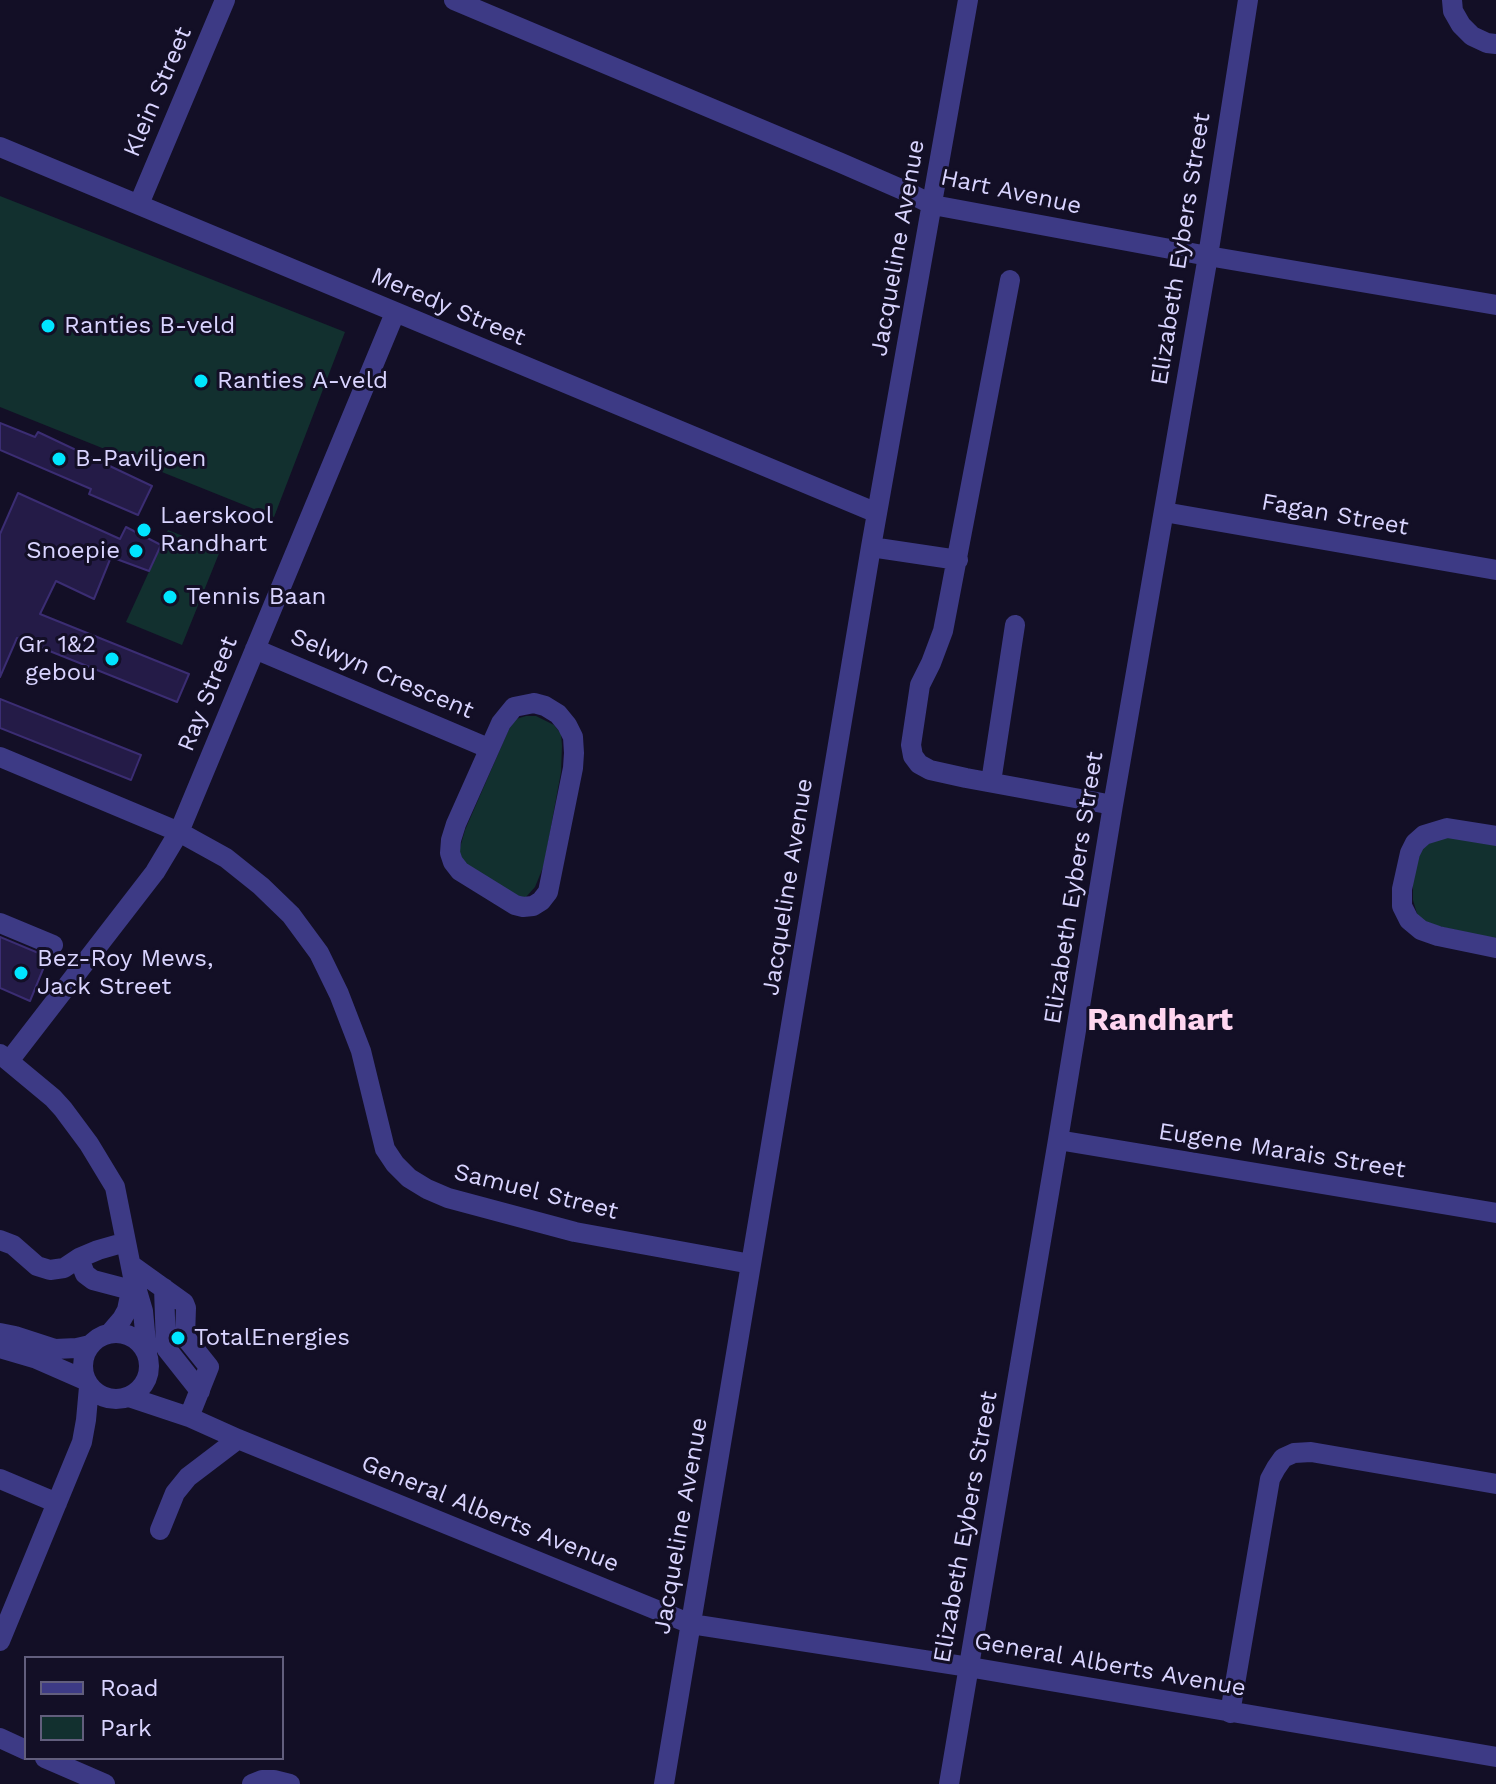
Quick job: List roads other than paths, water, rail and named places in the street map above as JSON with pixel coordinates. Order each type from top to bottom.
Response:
[{"type":"street","name":"Klein Street","points":[[139,204],[225,0]]},
{"type":"street","name":"Hart Avenue","points":[[454,0],[841,163],[933,205],[1496,305]]},
{"type":"street","name":"Jacqueline Avenue","points":[[664,1784],[871,547],[968,0]]},
{"type":"street","name":"Elizabeth Eybers Street","points":[[949,1784],[1208,256],[1248,0]]},
{"type":"street","points":[[1452,0],[1453,11],[1472,36],[1496,44]]},
{"type":"street","name":"Meredy Street","points":[[0,147],[877,513]]},
{"type":"street","points":[[1010,280],[943,631],[917,694],[911,745],[913,756],[930,770],[1113,805]]},
{"type":"street","name":"Ray Street","points":[[5,1058],[155,872],[179,832],[395,313]]},
{"type":"street","name":"Fagan Street","points":[[1164,512],[1496,570]]},
{"type":"street","points":[[871,547],[958,560]]},
{"type":"street","points":[[991,782],[1015,625]]},
{"type":"street","name":"Selwyn Crescent","points":[[255,649],[488,748]]},
{"type":"street","name":"Selwyn Crescent","points":[[524,704],[545,706],[558,714],[573,737],[573,768],[551,880],[548,892],[533,906],[515,905],[474,880],[460,871],[450,853],[454,832],[488,748],[507,714],[514,707],[524,704]]},
{"type":"street","name":"Samuel Street","points":[[0,757],[179,832],[226,858],[291,915],[319,953],[339,994],[361,1051],[385,1149],[409,1178],[448,1198],[575,1232],[751,1264]]},
{"type":"street","points":[[1496,836],[1447,828],[1424,835],[1410,853],[1402,889],[1402,906],[1409,920],[1421,930],[1496,948]]},
{"type":"street","points":[[0,923],[53,945]]},
{"type":"street","points":[[5,1058],[53,1098],[89,1144],[115,1187],[132,1277],[153,1358],[166,1399],[185,1416],[200,1391],[209,1367],[185,1337],[184,1303],[164,1288],[132,1277],[93,1280],[85,1274],[79,1258]]},
{"type":"street","name":"Eugene Marais Street","points":[[1058,1140],[1496,1213]]},
{"type":"street","points":[[0,1240],[13,1245],[37,1266],[50,1270],[64,1268],[98,1250],[126,1242]]},
{"type":"street","points":[[0,1641],[5,1615],[82,1442],[87,1383],[82,1361],[90,1345],[110,1333],[122,1319],[132,1277]]},
{"type":"street","points":[[82,1442],[123,1399],[139,1390],[146,1381],[153,1358],[164,1288]]},
{"type":"street","points":[[0,1333],[55,1349],[90,1345]]},
{"type":"street","points":[[110,1333],[125,1334],[138,1341],[153,1358],[200,1391]]},
{"type":"street","points":[[153,1358],[185,1337]]},
{"type":"street","points":[[0,1348],[37,1359],[87,1383],[101,1397],[123,1399]]},
{"type":"street","name":"General Alberts Avenue","points":[[123,1399],[185,1416],[691,1624],[969,1667],[1496,1757]]},
{"type":"street","points":[[160,1530],[175,1493],[188,1477],[238,1439]]},
{"type":"street","points":[[1230,1713],[1270,1479],[1283,1458],[1294,1453],[1311,1452],[1496,1484]]},
{"type":"street","points":[[0,1479],[57,1503]]},
{"type":"street","points":[[0,1738],[24,1749]]},
{"type":"street","points":[[50,1760],[105,1784]]},
{"type":"street","points":[[252,1784],[274,1780],[290,1784]]},
{"type":"place","name":"Ranties B-veld","points":[[48,326]]},
{"type":"place","name":"Ranties A-veld","points":[[201,381]]},
{"type":"place","name":"B-Paviljoen","points":[[59,459]]},
{"type":"place","name":"Laerskool Randhart","points":[[144,530]]},
{"type":"place","name":"Snoepie","points":[[136,551]]},
{"type":"place","name":"Tennis Baan","points":[[170,597]]},
{"type":"place","name":"Gr. 1&2 gebou","points":[[112,659]]},
{"type":"place","name":"Bez-Roy Mews, Jack Street","points":[[21,973]]},
{"type":"place","name":"TotalEnergies","points":[[178,1338]]},
{"type":"district","name":"Randhart","points":[[1160,1021]]}]
